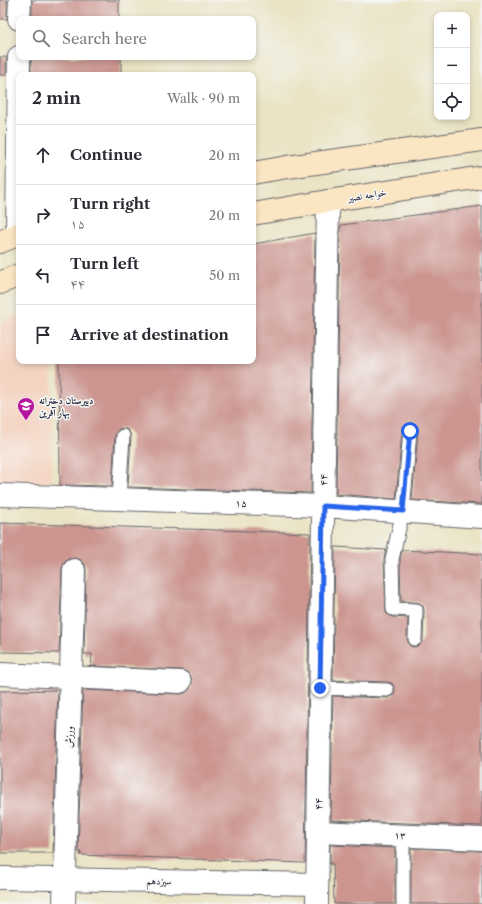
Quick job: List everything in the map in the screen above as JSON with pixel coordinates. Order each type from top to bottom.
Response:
[{"type":"main road","points":[[256,172],[482,140]]},
{"type":"main road","name":"خواجه نصیر","points":[[256,213],[482,177]]},
{"type":"main road","points":[[0,283],[16,276]]},
{"type":"street","points":[[19,16],[20,0]]},
{"type":"street","points":[[18,72],[19,60]]},
{"type":"street","points":[[12,237],[16,134]]},
{"type":"street","name":"۴۴","points":[[317,894],[328,201]]},
{"type":"street","name":"۱۵","points":[[0,495],[323,506],[482,517]]},
{"type":"street","name":"ورزش","points":[[64,904],[74,570]]},
{"type":"street","points":[[0,674],[180,682]]},
{"type":"street","name":"۱۳","points":[[318,832],[482,839]]},
{"type":"street","name":"سیزدهم","points":[[0,878],[65,880],[317,894]]},
{"type":"lane","points":[[410,431],[403,511],[392,559],[393,609],[416,610],[415,639]]},
{"type":"lane","points":[[119,499],[123,436]]},
{"type":"lane","points":[[320,688],[387,690]]},
{"type":"lane","points":[[403,835],[403,904]]},
{"type":"shaded area","name":"دبیرستان دخترانه بهار آفرین","points":[[16,315],[16,364],[52,364],[51,483],[0,482],[0,322]]},
{"type":"building","points":[[0,0],[7,0],[7,19],[0,19]]},
{"type":"building","points":[[32,0],[119,0],[119,16],[32,16]]},
{"type":"building","points":[[0,57],[6,57],[6,75],[0,75]]},
{"type":"building","points":[[31,60],[121,60],[121,72],[31,72]]},
{"type":"building","points":[[482,206],[482,504],[412,500],[418,432],[415,425],[410,423],[404,426],[402,430],[396,499],[336,494],[341,225]]},
{"type":"building","points":[[315,233],[311,493],[128,487],[131,436],[128,430],[123,428],[119,429],[115,435],[112,486],[60,485],[59,364],[256,364],[256,243]]},
{"type":"building","points":[[0,523],[310,533],[305,863],[80,855],[81,852],[78,852],[83,690],[180,694],[185,693],[190,689],[192,683],[191,677],[187,672],[181,670],[91,666],[92,654],[84,654],[86,570],[85,564],[81,560],[75,558],[68,559],[64,563],[62,569],[59,653],[0,652]]},
{"type":"building","points":[[335,547],[386,550],[384,559],[386,613],[392,617],[408,618],[407,639],[410,646],[414,647],[419,646],[423,640],[424,610],[420,603],[401,601],[400,560],[402,550],[482,554],[482,826],[331,820],[333,696],[387,698],[394,695],[395,690],[392,683],[387,682],[333,680]]},
{"type":"building","points":[[58,690],[53,853],[0,853],[0,691]]},
{"type":"building","points":[[330,845],[395,848],[395,904],[334,904],[333,864],[330,864]]},
{"type":"building","points":[[411,848],[482,851],[482,904],[411,904]]},
{"type":"place","name":"دبیرستان دخترانه بهار آفرین","points":[[26,421]]},
{"type":"route","points":[[320,688],[323,506],[403,511],[410,431]]}]
